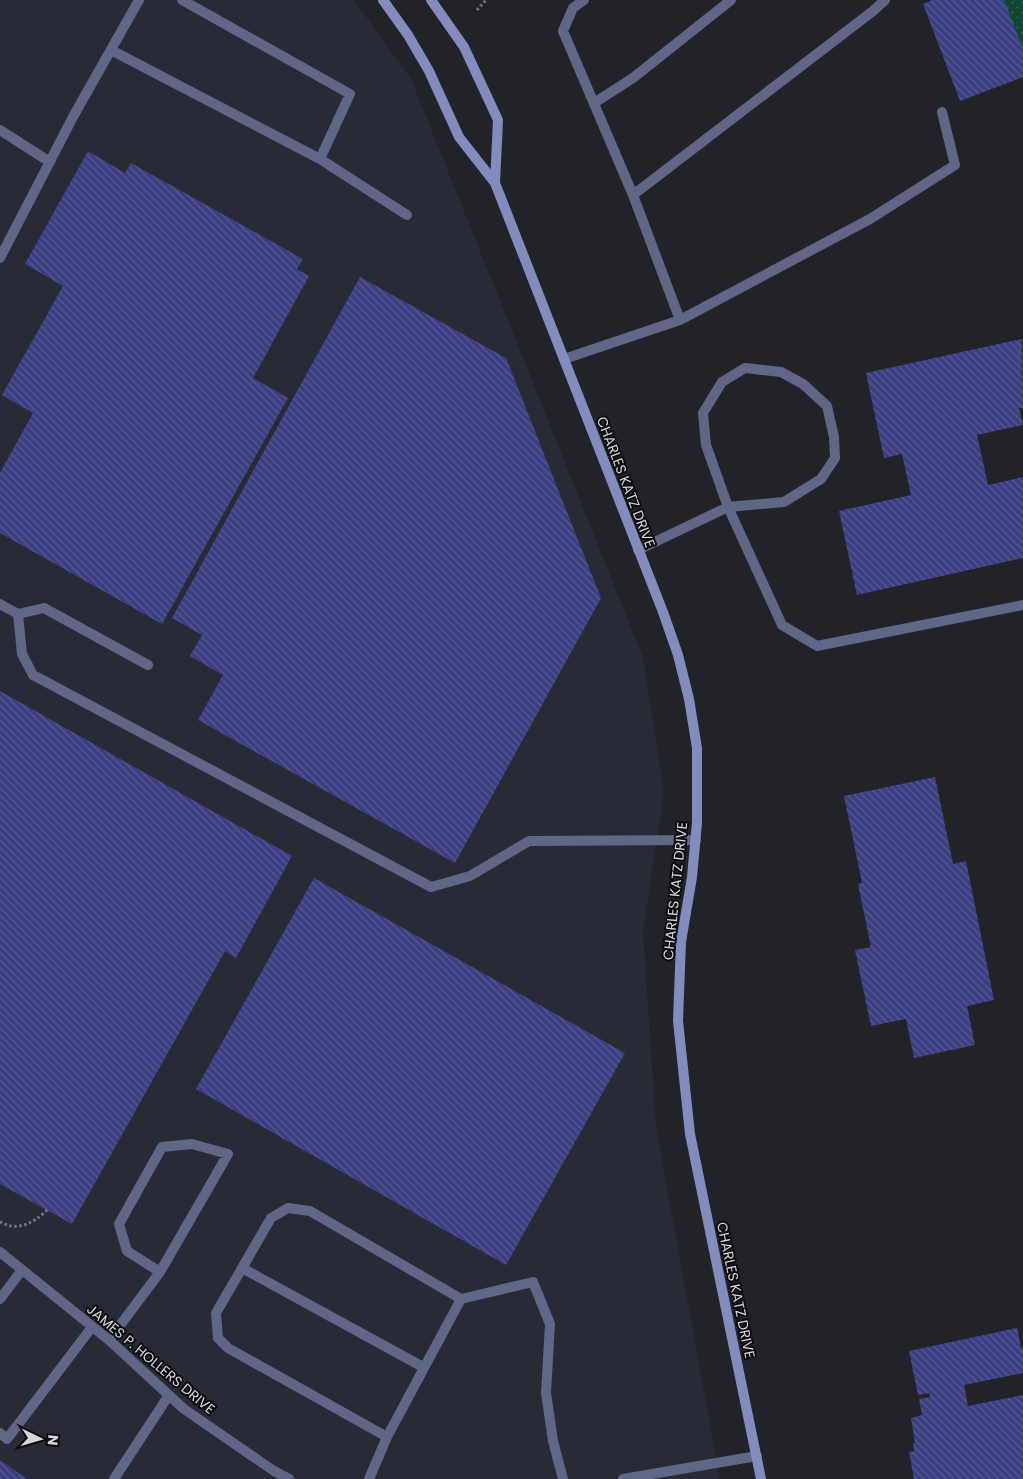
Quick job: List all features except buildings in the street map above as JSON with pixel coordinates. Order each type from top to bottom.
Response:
[{"type":"street","name":"CHARLES KATZ DRIVE","points":[[383,0],[408,35],[429,71],[459,138],[495,183],[678,655],[689,699],[697,748],[696,840],[681,942],[678,1021],[690,1134],[761,1479]]},
{"type":"street","name":"CHARLES KATZ DRIVE","points":[[431,0],[464,47],[498,120],[495,183]]},
{"type":"lane","points":[[0,258],[74,115],[139,0]]},
{"type":"lane","points":[[182,0],[350,94],[320,159]]},
{"type":"lane","points":[[584,0],[573,8],[563,31],[633,195],[680,320]]},
{"type":"lane","points":[[594,103],[633,78],[732,0]]},
{"type":"lane","points":[[633,195],[866,17],[885,0]]},
{"type":"lane","points":[[111,50],[320,159],[407,215]]},
{"type":"lane","points":[[564,359],[680,320],[870,220],[955,165],[942,112]]},
{"type":"lane","points":[[0,130],[50,162]]},
{"type":"lane","points":[[638,550],[728,507],[784,502],[821,479],[835,458],[834,438],[827,406],[804,384],[781,372],[745,368],[722,382],[703,413],[706,445],[728,507],[782,625],[817,646],[1023,605]]},
{"type":"lane","points":[[0,604],[18,614],[44,608],[148,665]]},
{"type":"lane","points":[[18,614],[22,654],[33,675],[431,887],[470,876],[529,841],[696,840]]},
{"type":"lane","points":[[109,1340],[160,1272],[228,1154],[192,1144],[162,1147],[119,1224],[127,1251],[160,1272]]},
{"type":"lane","points":[[387,1437],[228,1348],[218,1338],[216,1313],[271,1218],[288,1208],[310,1211],[461,1299],[534,1282],[550,1324],[546,1393],[553,1441],[563,1479]]},
{"type":"lane","name":"JAMES P. HOLLERS DRIVE","points":[[0,1252],[109,1340],[184,1408],[274,1472],[289,1479]]},
{"type":"lane","points":[[242,1268],[423,1367]]},
{"type":"lane","points":[[0,1299],[22,1270]]},
{"type":"lane","points":[[369,1479],[387,1437],[461,1299]]},
{"type":"lane","points":[[0,1433],[7,1439],[92,1327]]},
{"type":"lane","points":[[114,1479],[169,1395]]},
{"type":"lane","points":[[623,1479],[757,1456]]},
{"type":"path","points":[[477,10],[486,0]]},
{"type":"path","points":[[0,1222],[11,1226],[25,1225],[38,1219],[47,1210]]},
{"type":"shaded area","points":[[0,0],[354,0],[411,79],[643,658],[664,792],[643,931],[656,1128],[720,1479],[0,1479]]},
{"type":"green space","points":[[1000,0],[1023,0],[1023,54]]}]
